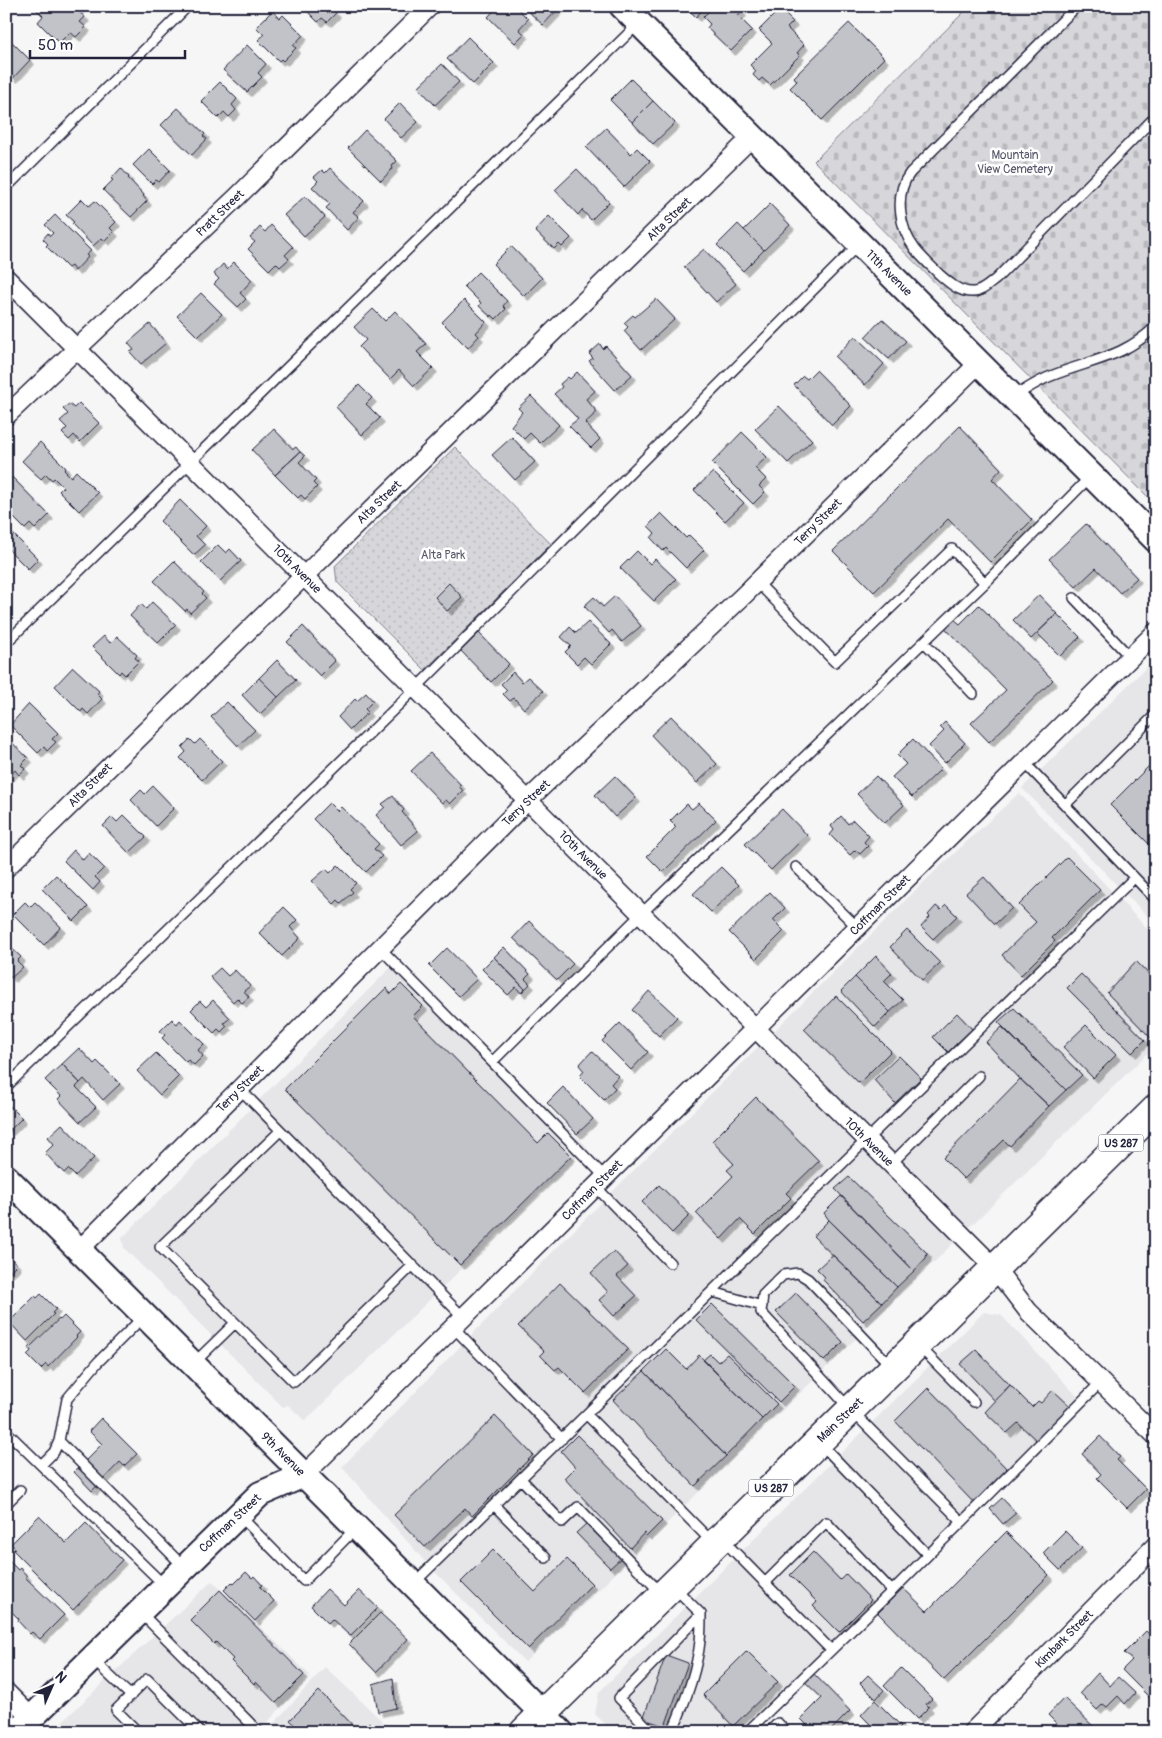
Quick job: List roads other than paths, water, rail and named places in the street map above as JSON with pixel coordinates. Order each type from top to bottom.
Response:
[{"type":"highway","name":"Main Street","points":[[542,1726],[668,1590],[1156,1109]]},
{"type":"street","name":"Pratt Street","points":[[6,416],[237,197],[430,6]]},
{"type":"street","name":"11th Avenue","points":[[628,11],[1156,540]]},
{"type":"street","name":"Alta Street","points":[[6,868],[752,136]]},
{"type":"street","name":"10th Avenue","points":[[6,278],[995,1268],[1028,1311],[1156,1436]]},
{"type":"street","name":"Terry Street","points":[[79,1250],[528,800],[757,582],[979,363]]},
{"type":"street","name":"Coffman Street","points":[[24,1725],[260,1494],[304,1475],[1156,632]]},
{"type":"street","name":"9th Avenue","points":[[6,1176],[413,1584],[542,1726]]},
{"type":"street","name":"Kimbark Street","points":[[972,1732],[1156,1546]]},
{"type":"street","points":[[6,1692],[24,1725]]},
{"type":"lane","points":[[6,188],[188,6]]},
{"type":"lane","points":[[1077,6],[905,180],[900,200],[905,230],[915,249],[951,284],[966,291],[975,292],[981,290],[996,279],[1156,116]]},
{"type":"lane","points":[[6,643],[191,462],[628,11]]},
{"type":"lane","points":[[6,1087],[416,688],[859,243]]},
{"type":"lane","points":[[1013,397],[1050,376],[1124,351],[1156,326]]},
{"type":"lane","points":[[492,1062],[641,914],[985,584],[1091,476]]},
{"type":"lane","points":[[757,582],[834,662],[952,549],[985,584]]},
{"type":"lane","points":[[1074,598],[1130,657]]},
{"type":"lane","points":[[924,642],[973,694]]},
{"type":"lane","points":[[1064,805],[1156,714]]},
{"type":"lane","points":[[1024,762],[1156,900]]},
{"type":"lane","points":[[796,867],[857,927]]},
{"type":"lane","points":[[413,1584],[1134,878]]},
{"type":"lane","points":[[380,948],[492,1062],[670,1263]]},
{"type":"lane","points":[[891,1164],[979,1076]]},
{"type":"lane","points":[[240,1090],[413,1266],[458,1322],[562,1439]]},
{"type":"lane","points":[[280,1131],[160,1247],[294,1382],[413,1266]]},
{"type":"lane","points":[[893,1368],[808,1279],[798,1273],[783,1275],[763,1295],[761,1312],[851,1410],[962,1522]]},
{"type":"lane","points":[[713,1292],[762,1306]]},
{"type":"lane","points":[[41,1465],[54,1452],[59,1440],[67,1399],[91,1370],[145,1315]]},
{"type":"lane","points":[[193,1364],[235,1323]]},
{"type":"lane","points":[[917,1344],[974,1402]]},
{"type":"lane","points":[[747,1732],[962,1522],[1101,1382]]},
{"type":"lane","points":[[587,1415],[718,1541],[766,1582],[831,1650]]},
{"type":"lane","points":[[6,1431],[165,1586]]},
{"type":"lane","points":[[59,1440],[184,1567]]},
{"type":"lane","points":[[818,1442],[928,1555]]},
{"type":"lane","points":[[521,1479],[562,1522],[578,1507],[668,1590],[701,1614]]},
{"type":"lane","points":[[6,1504],[20,1490]]},
{"type":"lane","points":[[494,1505],[546,1558]]},
{"type":"lane","points":[[239,1514],[304,1581],[357,1527]]},
{"type":"lane","points":[[766,1582],[826,1522],[892,1591]]},
{"type":"lane","points":[[140,1611],[259,1732]]},
{"type":"lane","points":[[652,1732],[619,1698],[701,1614]]},
{"type":"lane","points":[[672,1732],[680,1714],[696,1660],[700,1642],[701,1614]]},
{"type":"lane","points":[[92,1659],[131,1696]]},
{"type":"lane","points":[[138,1732],[116,1710],[147,1679],[200,1732]]},
{"type":"lane","points":[[769,1732],[778,1723],[786,1732]]},
{"type":"park label","name":"Mountain View Cemetery","points":[[1015,162]]},
{"type":"park label","name":"Alta Park","points":[[443,555]]}]
